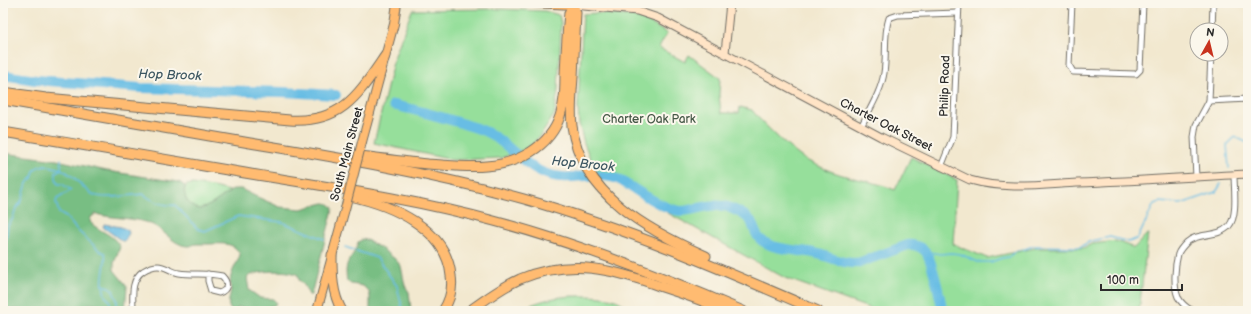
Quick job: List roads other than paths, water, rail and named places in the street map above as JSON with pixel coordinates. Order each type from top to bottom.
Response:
[{"type":"highway","points":[[295,150],[322,151],[396,161],[465,166],[492,166],[512,160],[532,151],[550,134],[557,124],[562,111],[568,13],[573,5]]},
{"type":"highway","points":[[573,5],[576,13],[572,119],[575,141],[585,165],[597,184],[622,208],[650,228],[686,247],[751,276],[778,294]]},
{"type":"highway","points":[[3,92],[46,98],[311,120],[332,114],[352,101],[363,89],[385,56]]},
{"type":"highway","points":[[3,100],[295,150],[446,179],[549,206],[658,243],[817,311]]},
{"type":"highway","points":[[3,132],[295,181],[421,204],[475,216],[521,228],[632,265],[743,311]]},
{"type":"highway","points":[[295,181],[380,205],[403,215],[426,231],[442,248],[447,257],[450,269],[452,280],[451,291],[443,311]]},
{"type":"highway","points":[[332,255],[334,290],[336,300],[342,311]]},
{"type":"highway","points":[[469,311],[502,288],[522,278],[552,270],[583,267],[604,269],[628,275],[727,311]]},
{"type":"main road","name":"South Main Street","points":[[317,311],[398,3]]},
{"type":"main road","name":"Charter Oak Street","points":[[532,3],[610,7],[645,12],[725,53],[861,127],[941,167],[970,180],[995,186],[1248,174]]},
{"type":"main road","points":[[725,53],[730,3]]},
{"type":"street","name":"Philip Road","points":[[941,167],[953,137],[959,3]]},
{"type":"street","points":[[1072,3],[1069,65],[1073,72],[1136,74],[1140,70],[1143,3]]},
{"type":"street","points":[[1212,22],[1213,3]]},
{"type":"street","points":[[861,127],[880,87],[884,73],[886,28],[889,18],[898,15],[958,13]]},
{"type":"street","points":[[1196,177],[1194,137],[1196,125],[1209,101],[1211,62]]},
{"type":"street","points":[[1209,101],[1248,99]]},
{"type":"street","points":[[1193,311],[1187,308],[1178,297],[1175,284],[1178,253],[1187,241],[1218,233],[1229,226],[1234,214],[1234,175]]},
{"type":"street","points":[[133,311],[134,281],[141,272],[146,269],[158,266],[179,273],[208,274]]},
{"type":"water","points":[[104,224],[121,227],[128,230],[129,233],[125,241],[122,241],[103,227]]},
{"type":"waterway","name":"Hop Brook","points":[[3,75],[36,80],[141,88],[336,95]]},
{"type":"waterway","name":"Hop Brook","points":[[42,81],[44,86]]},
{"type":"waterway","name":"Hop Brook","points":[[393,105],[444,118],[485,131],[499,140],[532,167],[547,174],[565,177],[611,177],[620,180],[659,204],[675,210],[682,211],[716,205],[728,207],[746,216],[751,221],[757,236],[761,240],[779,248],[820,254],[843,262],[855,263],[908,245],[917,246],[922,248],[928,255],[936,279],[943,311]]},
{"type":"waterway","points":[[1229,168],[1227,145],[1235,137],[1248,143]]},
{"type":"waterway","points":[[61,159],[61,169],[73,177],[90,193],[101,197],[143,194],[158,202],[167,205],[175,205],[198,229],[205,231],[238,216],[282,222],[324,239]]},
{"type":"waterway","points":[[6,240],[8,225],[22,200],[27,183],[32,178],[34,171],[38,167],[45,165],[61,169]]},
{"type":"waterway","points":[[61,169],[56,172],[58,184],[62,184],[71,190],[57,199],[56,202],[59,213],[66,217],[78,231],[100,251],[105,253],[103,285],[113,290],[117,301],[114,311]]},
{"type":"waterway","points":[[925,251],[940,254],[960,254],[978,262],[991,262],[1009,257],[1018,250],[1033,246],[1080,247],[1091,241],[1110,237],[1129,242],[1138,238],[1154,204],[1160,202],[1181,204],[1216,192],[1221,184]]},
{"type":"waterway","points":[[345,247],[377,258],[397,286],[403,311]]},
{"type":"waterway","points":[[103,285],[105,296],[110,301],[109,311]]},
{"type":"park label","name":"Charter Oak Park","points":[[649,119]]}]
